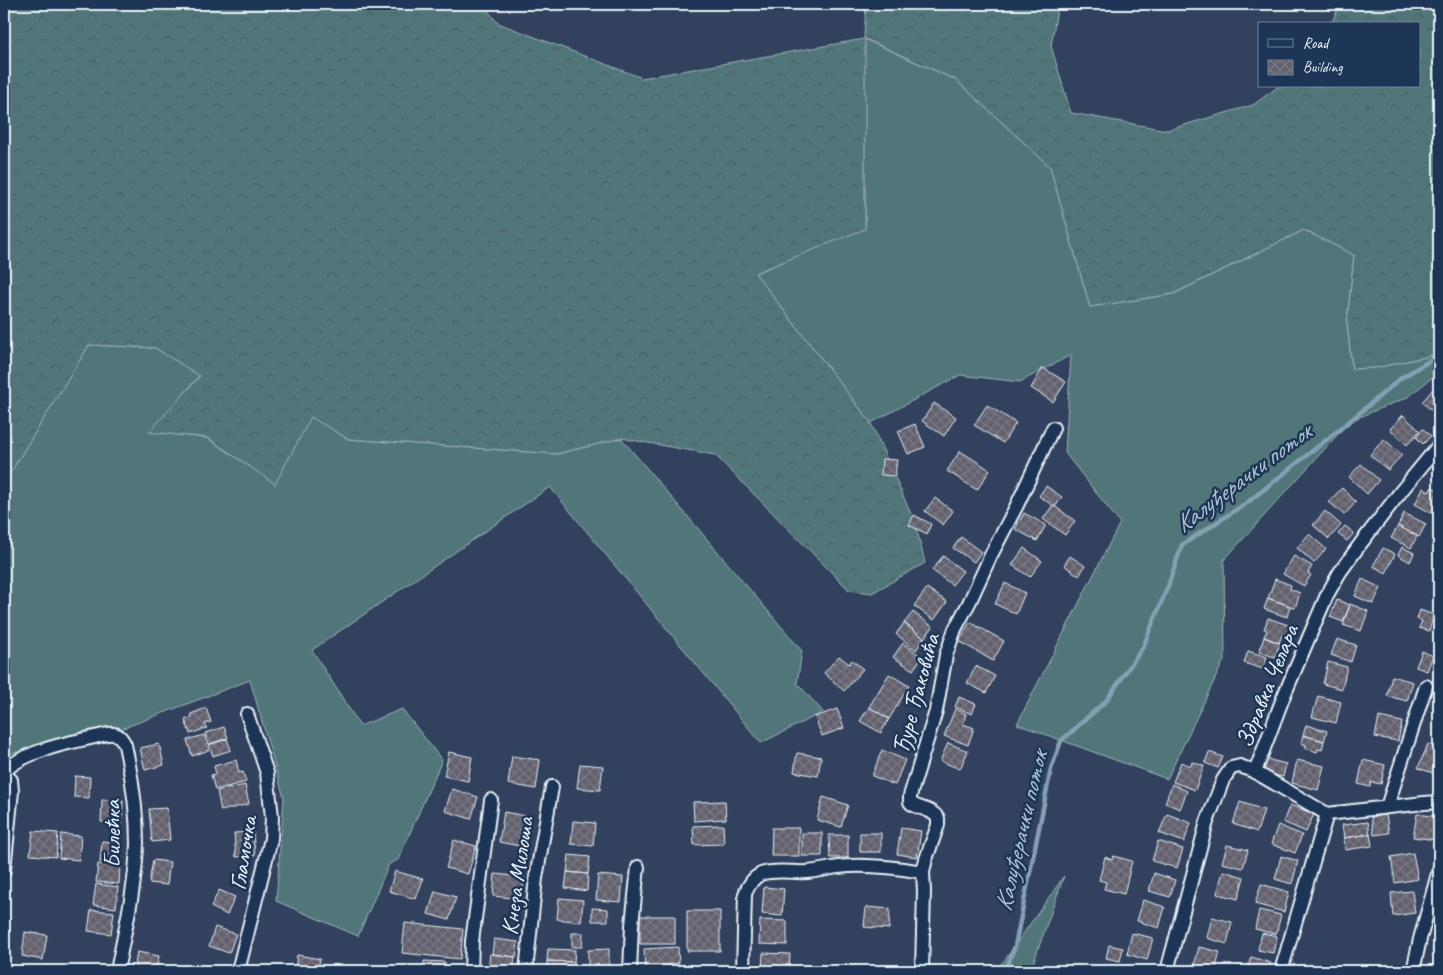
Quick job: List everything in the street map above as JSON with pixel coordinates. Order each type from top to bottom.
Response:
[{"type":"street","name":"Ђуре Ђаковића","points":[[922,971],[923,872],[938,825],[938,818],[928,809],[914,806],[910,799],[936,711],[946,655],[955,629],[1053,428]]},
{"type":"street","name":"Здравка Челара","points":[[1167,971],[1207,822],[1223,780],[1231,768],[1240,766],[1255,772],[1284,698],[1331,588],[1340,572],[1402,490],[1439,445]]},
{"type":"street","points":[[1387,807],[1426,686]]},
{"type":"street","name":"Гламочка","points":[[238,971],[266,864],[272,825],[272,808],[267,773],[247,714]]},
{"type":"street","name":"Билећка","points":[[4,773],[10,765],[18,760],[63,744],[108,734],[120,737],[125,744],[134,787],[137,844],[133,880],[117,971]]},
{"type":"street","points":[[1255,772],[1326,814],[1439,802]]},
{"type":"street","points":[[4,773],[10,780],[12,791],[4,870]]},
{"type":"street","name":"Кнеза Милоша","points":[[526,971],[536,878],[552,787]]},
{"type":"street","name":"Кнеза Милоша","points":[[470,971],[472,941],[491,800]]},
{"type":"street","points":[[1281,971],[1326,814]]},
{"type":"street","points":[[743,971],[744,894],[753,879],[761,874],[770,872],[807,872],[848,866],[872,866],[923,872]]},
{"type":"street","points":[[630,971],[632,924],[638,867]]},
{"type":"street","points":[[1413,971],[1439,870]]},
{"type":"green space","points":[[4,4],[482,4],[498,23],[642,78],[864,39],[866,4],[1058,4],[1051,46],[1071,113],[1167,130],[1253,105],[1276,88],[1420,88],[1420,22],[1332,22],[1340,4],[1439,4],[1439,354],[1375,368],[1352,369],[1347,322],[1354,255],[1304,230],[1173,294],[1090,307],[1050,167],[956,80],[865,39],[865,229],[755,273],[871,423],[915,523],[925,563],[872,593],[849,590],[715,455],[621,438],[557,454],[348,439],[311,417],[275,484],[208,438],[149,432],[200,376],[155,348],[89,345],[4,483]]},
{"type":"green space","points":[[864,39],[956,80],[1050,167],[1090,307],[1174,294],[1304,230],[1354,255],[1347,322],[1352,369],[1375,368],[1439,354],[1439,372],[1408,397],[1350,421],[1224,560],[1225,658],[1167,779],[1017,724],[1120,523],[1065,453],[1071,355],[1020,382],[960,375],[871,423],[755,273],[865,228]]},
{"type":"green space","points":[[89,345],[155,348],[200,375],[150,432],[207,438],[275,483],[311,416],[348,439],[557,454],[621,438],[802,651],[797,683],[823,712],[761,743],[550,487],[312,650],[360,726],[402,709],[442,760],[398,860],[389,864],[358,936],[276,901],[284,798],[250,680],[108,734],[54,741],[4,756],[4,483]]},
{"type":"green space","points":[[1064,876],[1031,969],[1035,971],[993,971],[1004,961]]},
{"type":"building","points":[[1043,368],[1066,382],[1053,402],[1031,388]]},
{"type":"building","points":[[1435,387],[1439,391],[1439,417],[1422,402]]},
{"type":"building","points":[[934,403],[956,417],[944,436],[922,421]]},
{"type":"building","points":[[987,405],[1016,423],[1003,443],[974,425]]},
{"type":"building","points":[[1403,415],[1420,431],[1407,445],[1390,429]]},
{"type":"building","points":[[915,424],[925,447],[908,454],[898,431]]},
{"type":"building","points":[[1423,429],[1431,436],[1423,444],[1416,437]]},
{"type":"building","points":[[1384,439],[1402,455],[1388,470],[1370,455]]},
{"type":"building","points":[[960,451],[990,470],[977,490],[947,471]]},
{"type":"building","points":[[882,459],[897,460],[895,476],[881,475]]},
{"type":"building","points":[[1361,464],[1379,480],[1367,494],[1349,477]]},
{"type":"building","points":[[1046,486],[1062,497],[1055,507],[1039,496]]},
{"type":"building","points":[[1432,487],[1439,491],[1439,507],[1435,515],[1415,504],[1423,488],[1429,492]]},
{"type":"building","points":[[1342,488],[1356,502],[1344,515],[1329,502]]},
{"type":"building","points":[[935,498],[953,511],[943,525],[925,511]]},
{"type":"building","points":[[1053,505],[1075,521],[1065,535],[1043,519]]},
{"type":"building","points":[[1325,511],[1341,525],[1329,539],[1313,525]]},
{"type":"building","points":[[1024,513],[1046,525],[1037,541],[1015,529]]},
{"type":"building","points":[[1404,513],[1426,524],[1419,537],[1398,526]]},
{"type":"building","points":[[914,515],[931,524],[927,534],[909,525]]},
{"type":"building","points":[[1345,526],[1354,533],[1347,541],[1338,534]]},
{"type":"building","points":[[1398,526],[1417,536],[1411,548],[1391,538]]},
{"type":"building","points":[[1309,534],[1326,549],[1314,563],[1297,548]]},
{"type":"building","points":[[961,537],[981,552],[974,562],[953,548]]},
{"type":"building","points":[[1402,547],[1414,553],[1410,562],[1398,555]]},
{"type":"building","points":[[1024,548],[1042,561],[1030,577],[1012,565]]},
{"type":"building","points":[[1383,548],[1395,554],[1386,573],[1373,566]]},
{"type":"building","points":[[943,556],[963,571],[952,585],[932,570]]},
{"type":"building","points":[[1070,556],[1085,566],[1079,576],[1064,565]]},
{"type":"building","points":[[1294,556],[1312,566],[1308,573],[1311,575],[1304,586],[1283,574]]},
{"type":"building","points":[[1275,579],[1291,585],[1290,589],[1300,593],[1295,608],[1268,598]]},
{"type":"building","points":[[1362,579],[1381,588],[1373,604],[1355,596]]},
{"type":"building","points":[[1005,583],[1025,593],[1016,614],[995,604]]},
{"type":"building","points":[[927,588],[947,602],[934,620],[914,606]]},
{"type":"building","points":[[1268,598],[1290,606],[1287,617],[1264,609]]},
{"type":"building","points":[[1337,600],[1350,605],[1343,622],[1330,617]]},
{"type":"building","points":[[1350,604],[1368,611],[1361,631],[1343,625]]},
{"type":"building","points":[[1420,610],[1434,615],[1429,631],[1419,628],[1422,621],[1417,619]]},
{"type":"building","points":[[913,612],[933,627],[924,638],[904,623]]},
{"type":"building","points":[[1268,618],[1291,626],[1288,637],[1282,635],[1279,643],[1264,637],[1267,630],[1264,629]]},
{"type":"building","points":[[970,622],[1004,641],[993,661],[959,641]]},
{"type":"building","points":[[904,623],[924,638],[916,650],[896,634]]},
{"type":"building","points":[[1264,637],[1280,643],[1275,657],[1259,652]]},
{"type":"building","points":[[1337,639],[1356,645],[1351,662],[1331,655]]},
{"type":"building","points":[[903,643],[922,657],[913,670],[893,657]]},
{"type":"building","points":[[1248,651],[1267,657],[1263,669],[1244,663]]},
{"type":"building","points":[[1422,651],[1433,656],[1427,671],[1416,667]]},
{"type":"building","points":[[839,656],[849,664],[852,660],[863,669],[844,691],[824,673]]},
{"type":"building","points":[[1328,662],[1347,667],[1342,689],[1323,684]]},
{"type":"building","points":[[976,666],[995,676],[986,693],[967,683]]},
{"type":"building","points":[[889,674],[909,686],[889,719],[869,707]]},
{"type":"building","points":[[1392,676],[1413,682],[1407,701],[1387,696]]},
{"type":"building","points":[[1318,696],[1341,702],[1336,723],[1312,717]]},
{"type":"building","points":[[959,697],[976,704],[972,714],[955,707]]},
{"type":"building","points":[[869,707],[889,719],[881,733],[860,721]]},
{"type":"building","points":[[206,708],[211,722],[205,724],[207,728],[190,734],[185,720],[192,717],[191,714]]},
{"type":"building","points":[[837,709],[844,728],[822,736],[815,717]]},
{"type":"building","points":[[955,709],[966,714],[963,724],[974,728],[968,745],[944,736]]},
{"type":"building","points":[[1379,717],[1402,722],[1398,741],[1375,737]]},
{"type":"building","points":[[1306,725],[1327,731],[1324,741],[1303,735]]},
{"type":"building","points":[[224,727],[228,738],[209,744],[205,733]]},
{"type":"building","points":[[204,735],[209,750],[192,756],[187,740]]},
{"type":"building","points":[[1303,735],[1324,741],[1322,750],[1318,749],[1317,752],[1305,748],[1306,745],[1301,743]]},
{"type":"building","points":[[227,739],[231,750],[213,756],[209,745]]},
{"type":"building","points":[[948,743],[968,751],[960,769],[940,761]]},
{"type":"building","points":[[159,744],[164,765],[145,770],[140,748]]},
{"type":"building","points":[[1428,744],[1439,749],[1439,772],[1434,770],[1433,773],[1418,768]]},
{"type":"building","points":[[882,750],[905,760],[895,785],[872,776]]},
{"type":"building","points":[[449,752],[472,757],[468,781],[444,776]]},
{"type":"building","points":[[1209,752],[1223,757],[1218,768],[1205,763]]},
{"type":"building","points":[[797,753],[821,757],[818,776],[794,772]]},
{"type":"building","points":[[512,756],[540,760],[536,789],[508,784]]},
{"type":"building","points":[[1266,759],[1286,764],[1283,777],[1262,772]]},
{"type":"building","points":[[236,760],[239,773],[243,772],[246,782],[215,790],[211,775],[216,774],[214,766]]},
{"type":"building","points":[[1297,760],[1324,766],[1318,790],[1292,783]]},
{"type":"building","points":[[1363,760],[1385,765],[1381,784],[1371,782],[1370,787],[1358,784]]},
{"type":"building","points":[[1181,762],[1191,766],[1192,762],[1204,766],[1195,790],[1173,782]]},
{"type":"building","points":[[580,764],[603,766],[600,790],[577,788]]},
{"type":"building","points":[[75,776],[90,777],[89,798],[74,797]]},
{"type":"building","points":[[1172,784],[1187,791],[1180,809],[1165,803]]},
{"type":"building","points":[[245,785],[249,804],[221,811],[217,791]]},
{"type":"building","points":[[452,789],[478,797],[471,819],[445,811]]},
{"type":"building","points":[[823,797],[848,805],[841,827],[817,820]]},
{"type":"building","points":[[102,800],[123,801],[122,823],[101,822]]},
{"type":"building","points":[[725,801],[726,819],[694,821],[693,802]]},
{"type":"building","points":[[1240,802],[1264,810],[1257,832],[1233,824]]},
{"type":"building","points":[[1290,805],[1314,814],[1306,832],[1283,822]]},
{"type":"building","points":[[167,808],[170,840],[152,842],[149,809]]},
{"type":"building","points":[[504,812],[531,817],[528,833],[521,832],[519,846],[499,842]]},
{"type":"building","points":[[1167,814],[1191,823],[1184,842],[1159,833]]},
{"type":"building","points":[[1417,814],[1439,817],[1436,840],[1413,837]]},
{"type":"building","points":[[1386,815],[1389,833],[1374,835],[1371,817]]},
{"type":"building","points":[[573,821],[595,823],[593,846],[571,844]]},
{"type":"building","points":[[1368,822],[1370,834],[1344,838],[1342,825]]},
{"type":"building","points":[[723,825],[724,844],[694,845],[693,826]]},
{"type":"building","points":[[1278,825],[1302,835],[1295,853],[1271,844]]},
{"type":"building","points":[[772,828],[799,828],[799,856],[771,856]]},
{"type":"building","points":[[901,828],[921,831],[917,857],[897,854]]},
{"type":"building","points":[[33,831],[58,833],[56,857],[30,855]]},
{"type":"building","points":[[253,832],[255,855],[236,857],[234,833]]},
{"type":"building","points":[[802,833],[822,833],[822,856],[802,856]]},
{"type":"building","points":[[860,833],[881,833],[881,852],[860,852]]},
{"type":"building","points":[[61,834],[81,836],[79,860],[59,858]]},
{"type":"building","points":[[1370,834],[1372,846],[1345,850],[1344,838]]},
{"type":"building","points":[[829,835],[848,835],[848,858],[830,858]]},
{"type":"building","points":[[454,840],[476,846],[468,874],[446,868]]},
{"type":"building","points":[[102,841],[121,843],[118,864],[100,862]]},
{"type":"building","points":[[1158,841],[1183,849],[1177,868],[1152,861]]},
{"type":"building","points":[[1227,845],[1248,850],[1243,868],[1222,863]]},
{"type":"building","points":[[1413,853],[1418,879],[1395,883],[1391,857]]},
{"type":"building","points":[[569,855],[590,857],[588,874],[567,872]]},
{"type":"building","points":[[1113,856],[1132,861],[1124,894],[1104,889],[1106,882],[1099,880],[1105,857],[1112,860]]},
{"type":"building","points":[[1281,856],[1298,861],[1292,884],[1275,879]]},
{"type":"building","points":[[153,860],[170,862],[167,885],[149,883]]},
{"type":"building","points":[[98,864],[120,866],[119,884],[96,882]]},
{"type":"building","points":[[395,871],[423,879],[416,899],[389,891]]},
{"type":"building","points":[[1223,871],[1244,877],[1238,899],[1217,894]]},
{"type":"building","points":[[567,872],[588,874],[587,891],[565,888]]},
{"type":"building","points":[[1154,873],[1175,880],[1170,897],[1149,891]]},
{"type":"building","points":[[495,874],[524,877],[522,899],[493,896]]},
{"type":"building","points":[[598,875],[623,877],[621,902],[596,900]]},
{"type":"building","points":[[96,884],[118,887],[116,908],[93,905]]},
{"type":"building","points":[[1261,884],[1289,892],[1284,912],[1255,904]]},
{"type":"building","points":[[764,887],[784,889],[782,916],[762,914]]},
{"type":"building","points":[[219,890],[235,897],[227,915],[211,907]]},
{"type":"building","points":[[435,891],[456,897],[449,920],[428,914]]},
{"type":"building","points":[[1412,891],[1415,913],[1393,916],[1391,893]]},
{"type":"building","points":[[559,898],[583,900],[581,922],[557,919]]},
{"type":"building","points":[[1143,900],[1165,907],[1159,928],[1137,921]]},
{"type":"building","points":[[866,907],[890,909],[889,929],[864,927]]},
{"type":"building","points":[[592,908],[608,909],[608,921],[592,921]]},
{"type":"building","points":[[91,910],[114,912],[111,934],[88,931]]},
{"type":"building","points":[[1259,910],[1281,915],[1276,934],[1255,929]]},
{"type":"building","points":[[687,911],[720,911],[720,951],[687,951]]},
{"type":"building","points":[[640,916],[675,916],[675,944],[640,944]]},
{"type":"building","points":[[1212,917],[1232,922],[1227,944],[1207,938]]},
{"type":"building","points":[[760,920],[787,921],[787,945],[759,944]]},
{"type":"building","points":[[405,923],[463,929],[460,959],[402,953]]},
{"type":"building","points":[[215,927],[236,934],[229,953],[209,946]]},
{"type":"building","points":[[25,932],[47,935],[43,960],[22,956]]},
{"type":"building","points":[[572,933],[583,933],[582,947],[572,947]]},
{"type":"building","points":[[1132,933],[1153,938],[1147,960],[1127,954]]},
{"type":"building","points":[[1262,933],[1277,936],[1273,953],[1258,950]]},
{"type":"building","points":[[1439,934],[1439,954],[1432,951]]},
{"type":"building","points":[[494,939],[518,942],[516,957],[492,954]]},
{"type":"building","points":[[1109,945],[1123,948],[1120,961],[1106,958]]},
{"type":"building","points":[[678,947],[679,963],[669,964],[669,971],[645,971],[644,949]]},
{"type":"building","points":[[1199,947],[1220,952],[1215,971],[1193,970]]},
{"type":"building","points":[[548,949],[575,950],[574,962],[547,961]]},
{"type":"building","points":[[609,949],[609,969],[599,968],[599,971],[588,971],[588,950]]},
{"type":"building","points":[[137,952],[159,956],[156,971],[134,971]]},
{"type":"building","points":[[763,953],[790,954],[789,971],[762,971]]},
{"type":"building","points":[[490,954],[515,957],[513,971],[488,969]]},
{"type":"building","points":[[297,955],[320,959],[318,971],[295,971]]},
{"type":"building","points":[[1251,957],[1271,963],[1268,971],[1247,971]]},
{"type":"building","points":[[424,961],[445,962],[445,971],[424,971]]},
{"type":"building","points":[[547,961],[574,962],[574,971],[547,971]]},
{"type":"building","points":[[1126,967],[1142,971],[1125,971]]},
{"type":"waterway","name":"Калуђерачки поток","points":[[1005,971],[1015,946],[1051,769],[1061,741],[1106,701],[1143,647],[1168,586],[1182,545],[1248,502],[1401,378],[1439,355]]}]
